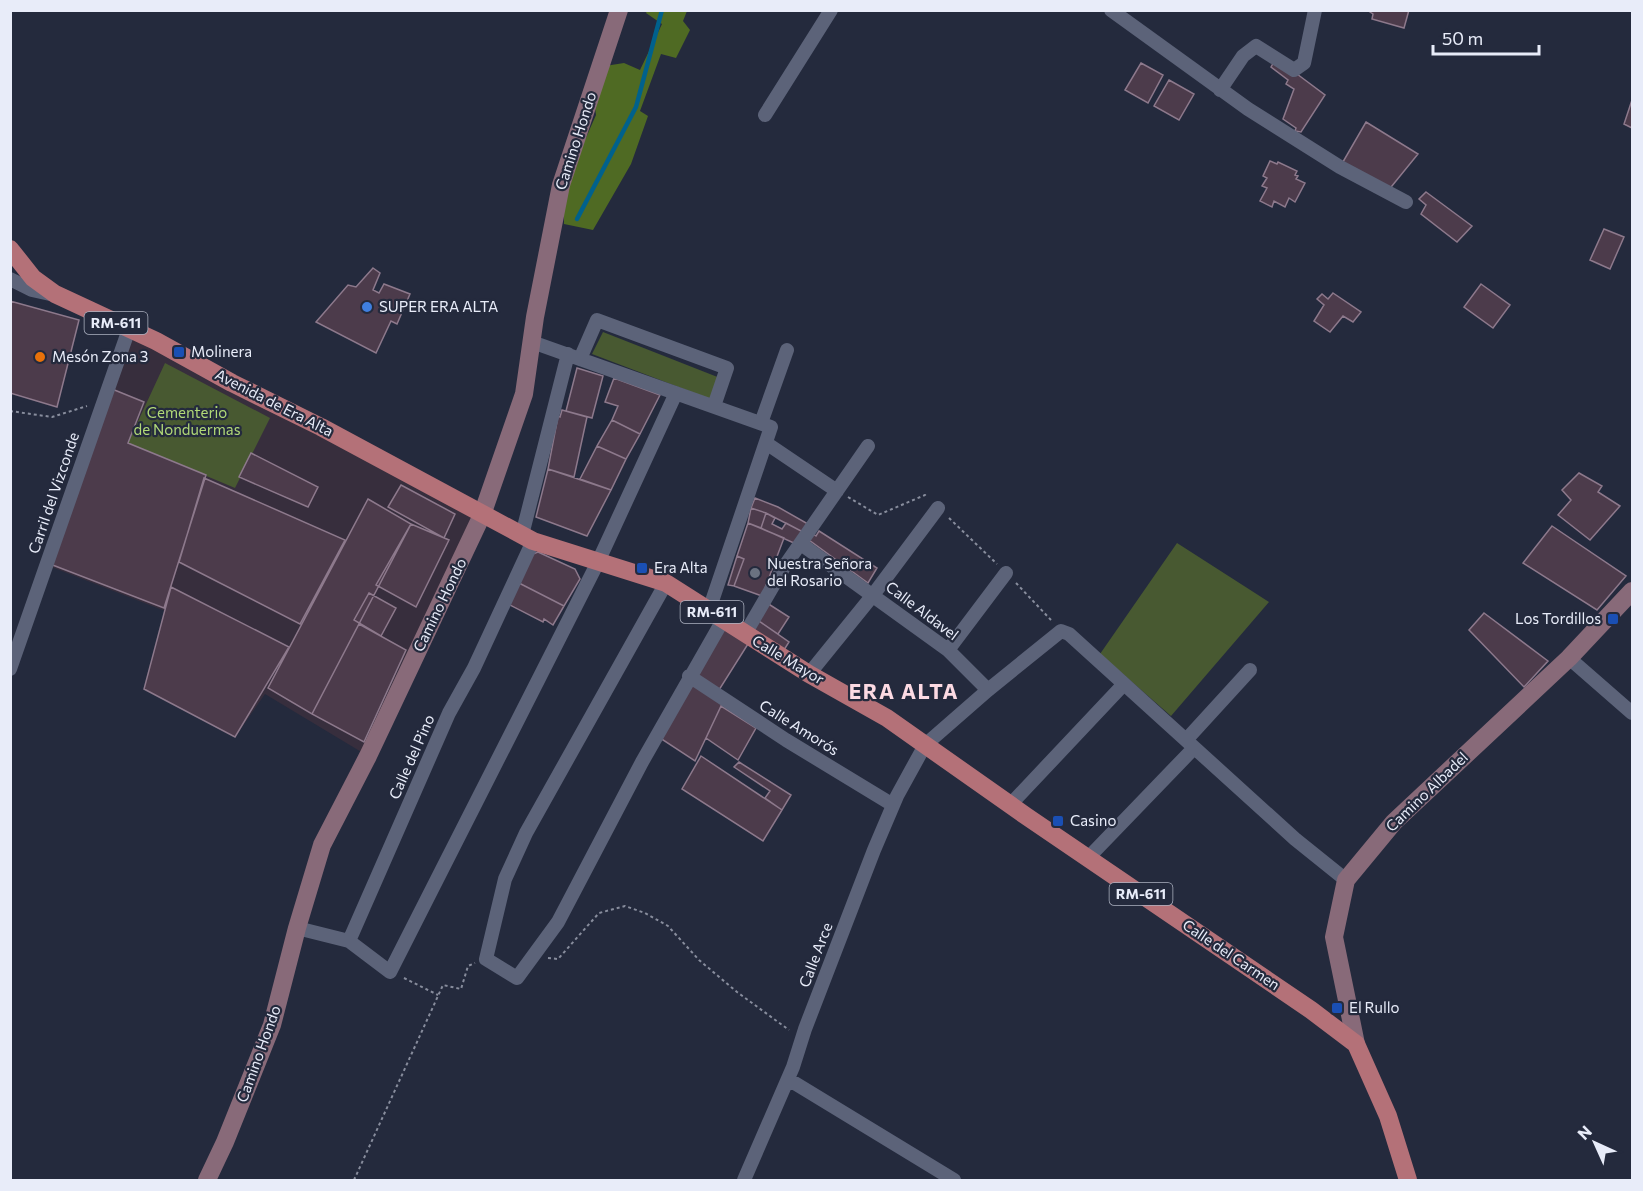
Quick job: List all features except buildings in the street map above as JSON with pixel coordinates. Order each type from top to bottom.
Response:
[{"type":"main road","name":"Camino Hondo","points":[[207,1180],[225,1142],[272,1025],[297,928],[322,845],[368,756],[482,515],[524,394],[561,184],[619,10]]},
{"type":"main road","name":"Avenida de Era Alta","points":[[10,249],[33,278],[55,294],[321,427],[482,515]]},
{"type":"main road","name":"Calle Mayor","points":[[482,515],[527,538],[666,583],[809,674],[887,718],[925,745]]},
{"type":"main road","name":"Camino Albadel","points":[[1356,1044],[1334,937],[1346,880],[1394,822],[1569,658],[1632,591]]},
{"type":"main road","name":"Calle del Carmen","points":[[925,745],[1311,1010],[1356,1044],[1388,1116],[1408,1180]]},
{"type":"street","points":[[765,115],[831,10]]},
{"type":"street","points":[[1111,10],[1220,90],[1340,167],[1406,202]]},
{"type":"street","points":[[1220,90],[1243,56],[1256,46],[1294,70],[1304,63],[1315,10]]},
{"type":"street","points":[[10,279],[32,290],[55,294]]},
{"type":"street","name":"Calle del Pino","points":[[349,941],[449,713],[474,668],[527,538],[574,357],[597,320],[727,368],[714,406]]},
{"type":"street","name":"Carril del Vizconde","points":[[10,669],[129,329]]},
{"type":"street","points":[[532,342],[771,427],[716,615],[689,676],[558,922],[517,978],[486,959],[505,879],[526,833],[666,583]]},
{"type":"street","points":[[760,423],[787,350]]},
{"type":"street","points":[[297,928],[349,941],[390,972],[598,562],[676,393]]},
{"type":"street","points":[[766,443],[837,491]]},
{"type":"street","points":[[745,634],[784,567],[868,446]]},
{"type":"street","points":[[809,674],[873,595],[938,508]]},
{"type":"street","name":"Calle Aldavel","points":[[801,544],[948,650],[988,690]]},
{"type":"street","points":[[948,650],[1006,573]]},
{"type":"street","points":[[925,745],[988,690],[1062,631],[1069,634],[1295,839],[1346,880]]},
{"type":"street","points":[[1569,658],[1632,713]]},
{"type":"street","points":[[1088,858],[1190,744],[1250,670]]},
{"type":"street","name":"Calle Amorós","points":[[689,676],[786,740],[893,805]]},
{"type":"street","points":[[1010,805],[1124,684]]},
{"type":"street","name":"Calle Arce","points":[[744,1180],[788,1079],[893,805],[925,745]]},
{"type":"street","points":[[788,1079],[954,1180]]},
{"type":"path","points":[[10,411],[52,417],[104,401]]},
{"type":"path","points":[[837,491],[878,515],[925,495],[1062,631]]},
{"type":"path","points":[[534,956],[558,959],[598,913],[625,906],[645,913],[668,926],[699,960],[729,986],[802,1039]]},
{"type":"path","points":[[354,1180],[443,985],[461,989],[468,966],[486,959]]},
{"type":"path","points":[[390,972],[438,995]]},
{"type":"shaded area","points":[[133,331],[482,515],[368,756],[265,694],[235,737],[144,689],[165,611],[49,566]]},
{"type":"green space","points":[[647,11],[687,11],[683,21],[690,30],[676,58],[661,54],[640,111],[648,116],[631,164],[593,230],[564,224],[564,198],[577,158],[596,115],[594,100],[605,66],[624,63],[640,70],[662,24],[646,13]]},
{"type":"green space","points":[[603,332],[720,378],[710,399],[592,354]]},
{"type":"green space","name":"Cementerio de Nonduermas","points":[[165,363],[270,418],[235,488],[128,443]]},
{"type":"green space","points":[[1177,543],[1269,602],[1171,716],[1100,654]]},
{"type":"waterway","points":[[577,219],[636,107],[662,10]]},
{"type":"place","name":"SUPER ERA ALTA","points":[[367,307]]},
{"type":"place","name":"Molinera","points":[[179,352]]},
{"type":"place","name":"Mesón Zona 3","points":[[40,357]]},
{"type":"place","name":"Era Alta","points":[[642,568]]},
{"type":"place","name":"Nuestra Señora del Rosario","points":[[755,573]]},
{"type":"place","name":"Los Tordillos","points":[[1613,619]]},
{"type":"place","name":"Casino","points":[[1058,821]]},
{"type":"place","name":"El Rullo","points":[[1337,1008]]},
{"type":"district","name":"ERA ALTA","points":[[904,692]]}]
